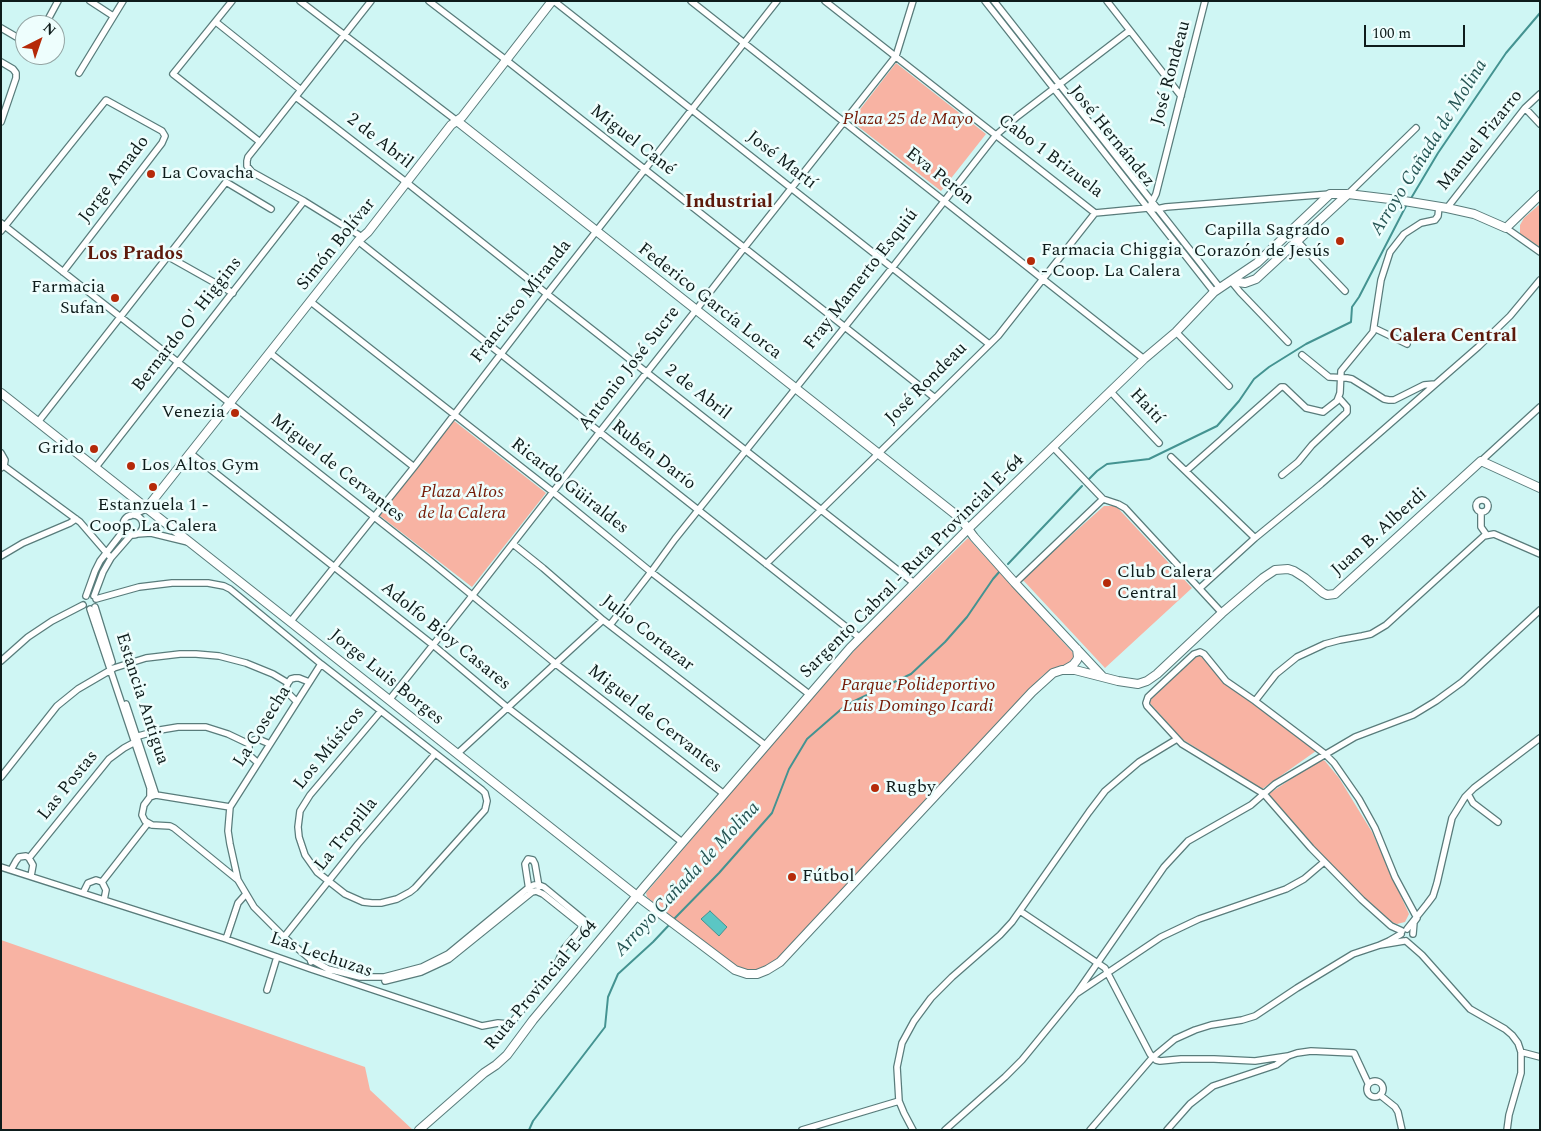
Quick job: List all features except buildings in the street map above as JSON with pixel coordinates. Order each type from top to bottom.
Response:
[{"type":"street","points":[[50,15],[58,1]]},
{"type":"street","points":[[90,1],[114,16]]},
{"type":"street","points":[[79,72],[123,1]]},
{"type":"street","points":[[232,1],[173,74],[260,142],[371,1]]},
{"type":"street","name":"Federico García Lorca","points":[[300,1],[457,121],[960,518],[974,537],[1102,676]]},
{"type":"street","name":"Miguel Cané","points":[[429,1],[934,398]]},
{"type":"street","name":"Simón Bolívar","points":[[141,519],[146,508],[451,125],[457,121],[553,1]]},
{"type":"street","name":"José Martí","points":[[553,1],[989,344]]},
{"type":"street","name":"Eva Perón","points":[[691,1],[1144,359]]},
{"type":"street","name":"Francisco Miranda","points":[[291,622],[777,1]]},
{"type":"street","name":"Cabo 1 Brizuela","points":[[825,1],[1095,212],[1150,206],[1157,209],[1330,194]]},
{"type":"street","name":"Antonio José Sucre","points":[[390,699],[896,56],[912,1]]},
{"type":"street","name":"José Hernández","points":[[985,1],[1217,290]]},
{"type":"street","name":"José Hernández","points":[[994,1],[1060,85],[1150,206]]},
{"type":"street","points":[[1107,1],[1181,96]]},
{"type":"street","name":"José Rondeau","points":[[1150,206],[1156,194],[1205,1]]},
{"type":"street","points":[[216,22],[301,90]]},
{"type":"street","points":[[1,28],[15,36]]},
{"type":"street","name":"Fray Mamerto Esquiú","points":[[610,624],[675,539],[996,136],[1130,30]]},
{"type":"street","points":[[1,62],[16,73],[1,122]]},
{"type":"street","name":"Manuel Pizarro","points":[[1374,328],[1379,288],[1390,252],[1404,234],[1421,223],[1435,220],[1526,108],[1540,94]]},
{"type":"street","name":"2 de Abril","points":[[296,96],[914,583]]},
{"type":"street","name":"Jorge Amado","points":[[2,227],[106,100],[162,131],[165,136],[164,140],[63,272]]},
{"type":"street","points":[[1526,108],[1540,124]]},
{"type":"street","points":[[1348,194],[1416,128]]},
{"type":"street","name":"Rubén Darío","points":[[260,142],[248,157],[247,166],[252,172],[304,201],[360,239],[500,355],[860,638]]},
{"type":"street","points":[[38,422],[226,182],[271,209]]},
{"type":"street","points":[[1330,194],[1348,194],[1398,200],[1474,214],[1506,228],[1540,252]]},
{"type":"street","name":"Sargento Cabral - Ruta Provincial E-64","points":[[638,896],[809,694],[860,638],[968,528],[1144,359],[1176,332],[1217,290],[1257,263],[1330,194]]},
{"type":"street","name":"Sargento Cabral - Ruta Provincial E-64","points":[[1231,281],[1245,283],[1256,279],[1348,194]]},
{"type":"street","points":[[1506,228],[1540,194]]},
{"type":"street","name":"Bernardo O' Higgins","points":[[96,467],[304,201]]},
{"type":"street","name":"José Hernández","points":[[1157,209],[1217,290]]},
{"type":"street","name":"José Rondeau","points":[[766,564],[1001,333],[1095,212]]},
{"type":"street","name":"Miguel de Cervantes","points":[[2,227],[63,272],[374,517],[556,664],[724,794]]},
{"type":"street","points":[[1297,241],[1345,291]]},
{"type":"street","points":[[169,256],[233,293]]},
{"type":"street","points":[[1200,588],[1255,538],[1321,484],[1492,334],[1540,280]]},
{"type":"street","points":[[1231,281],[1288,342]]},
{"type":"street","name":"Ricardo Güiraldes","points":[[311,302],[553,492],[651,572],[809,694]]},
{"type":"street","points":[[1282,475],[1298,462],[1312,445],[1347,412],[1347,407],[1339,398],[1341,371],[1371,336],[1374,328],[1407,344]]},
{"type":"street","points":[[1176,332],[1228,386]]},
{"type":"street","points":[[270,353],[414,467]]},
{"type":"street","points":[[1302,354],[1330,377],[1352,379],[1389,400],[1394,400],[1424,385],[1434,384]]},
{"type":"street","points":[[1186,471],[1279,388],[1284,387],[1306,408],[1322,412],[1339,398]]},
{"type":"street","name":"Haití","points":[[1111,392],[1159,443]]},
{"type":"street","name":"Jorge Luis Borges","points":[[1,393],[638,896],[735,970],[747,974],[757,974],[772,968],[780,962],[1032,692],[1049,676],[1062,670]]},
{"type":"street","name":"Juan B. Alberdi","points":[[1062,670],[1075,670],[1132,684],[1147,681],[1157,674],[1222,613],[1275,570],[1288,569],[1300,574],[1323,593],[1327,595],[1335,594],[1540,407]]},
{"type":"street","points":[[1053,447],[1103,499],[1125,508],[1222,613]]},
{"type":"street","points":[[1,453],[5,460],[3,467],[76,519],[109,555]]},
{"type":"street","name":"Adolfo Bioy Casares","points":[[190,454],[433,645],[508,708],[682,842]]},
{"type":"street","points":[[1171,457],[1255,538]]},
{"type":"street","points":[[1481,461],[1540,488]]},
{"type":"street","points":[[1015,582],[1103,499]]},
{"type":"street","name":"Simón Bolívar","points":[[130,516],[146,508]]},
{"type":"street","points":[[1481,512],[1481,527],[1486,534]]},
{"type":"street","points":[[83,605],[83,598],[86,596],[95,571],[109,555],[124,541],[142,528],[141,519],[136,516],[130,516],[124,520],[124,530],[109,555],[103,572],[95,598],[97,604],[92,608],[86,608],[83,605]]},
{"type":"street","points":[[1,556],[23,543],[76,519]]},
{"type":"street","points":[[124,530],[134,534],[151,533],[190,542]]},
{"type":"street","points":[[1255,700],[1272,678],[1297,657],[1325,644],[1371,634],[1386,626],[1486,534],[1494,534],[1540,554]]},
{"type":"street","name":"Julio Cortazar","points":[[513,544],[603,620],[765,745]]},
{"type":"street","points":[[86,596],[90,595],[95,598],[172,583],[208,583],[224,586],[435,754]]},
{"type":"street","points":[[1,661],[34,633],[83,605]]},
{"type":"street","name":"Estancia Antigua","points":[[92,608],[153,796]]},
{"type":"street","points":[[945,1130],[1022,1060],[1076,994],[1164,867],[1183,846],[1193,838],[1250,805],[1274,784],[1324,754],[1363,733],[1413,715],[1436,701],[1462,682],[1540,610]]},
{"type":"street","points":[[457,754],[603,620]]},
{"type":"street","points":[[1062,670],[1070,668],[1074,664],[1078,657],[1077,649]]},
{"type":"street","points":[[1413,935],[1410,930],[1403,932],[1391,926],[1362,900],[1324,862],[1264,794],[1177,739],[1147,706],[1146,700],[1194,654],[1200,652],[1204,654],[1226,680],[1255,700],[1324,754],[1341,774],[1368,815],[1395,877],[1417,918]]},
{"type":"street","points":[[1,776],[57,706],[78,690],[113,669],[146,658],[180,654],[219,656],[246,663],[273,674],[288,683]]},
{"type":"street","name":"La Cosecha","points":[[238,880],[228,832],[230,807],[321,664]]},
{"type":"street","points":[[296,701],[287,692],[288,683],[291,679],[295,678],[309,682]]},
{"type":"street","name":"Los Músicos","points":[[381,711],[310,795],[300,811],[298,827],[304,855],[317,872],[344,894],[363,902],[381,903],[404,896],[415,888],[485,810],[487,805],[486,797],[482,790],[435,754]]},
{"type":"street","name":"Las Postas","points":[[11,870],[19,858],[24,856],[29,858],[109,759],[136,739],[160,730],[178,727],[206,727],[250,744],[258,739],[270,744]]},
{"type":"street","points":[[1507,1130],[1509,1115],[1521,1073],[1521,1052],[1518,1043],[1505,1028],[1470,1009],[1422,955],[1415,945],[1413,935],[1414,922],[1433,896],[1452,818],[1458,807],[1468,794],[1540,738]]},
{"type":"street","points":[[914,1130],[899,1101],[897,1067],[902,1043],[914,1021],[940,989],[1000,934],[1020,911],[1102,795],[1139,762],[1177,739]]},
{"type":"street","points":[[250,744],[250,756],[258,763]]},
{"type":"street","name":"La Tropilla","points":[[284,937],[358,844],[435,754]]},
{"type":"street","points":[[1468,794],[1473,803],[1498,822]]},
{"type":"street","points":[[230,807],[153,796],[144,805],[142,811],[148,823],[154,826],[170,826],[174,828],[238,880],[254,907],[284,937],[310,959],[346,977],[385,979],[421,972],[449,959],[539,888]]},
{"type":"street","points":[[102,882],[148,823]]},
{"type":"street","points":[[29,858],[33,865],[31,876]]},
{"type":"street","points":[[529,895],[524,864],[528,859],[533,860],[535,864],[539,888]]},
{"type":"street","points":[[220,866],[228,866],[233,861]]},
{"type":"street","points":[[1076,994],[1170,932],[1199,919],[1286,889],[1304,879],[1324,862]]},
{"type":"street","name":"Las Lechuzas","points":[[1,867],[226,939],[311,969],[346,977],[384,993],[482,1026],[498,1023],[509,1024],[555,969],[566,946],[584,923],[539,888]]},
{"type":"street","points":[[83,893],[88,883],[96,880],[102,882],[106,890],[104,900]]},
{"type":"street","points":[[385,979],[422,967],[448,954],[528,888],[539,888]]},
{"type":"street","points":[[226,939],[238,903],[246,894]]},
{"type":"street","name":"Ruta Provincial E-64","points":[[419,1130],[484,1073],[503,1059],[533,1020],[638,896]]},
{"type":"street","points":[[1020,911],[1098,962],[1108,972],[1152,1058],[1160,1061],[1198,1059],[1255,1061],[1311,1051],[1354,1053],[1368,1083],[1366,1088],[1370,1096],[1375,1097],[1380,1094],[1383,1087],[1380,1083],[1375,1081],[1368,1083]]},
{"type":"street","points":[[1090,1130],[1152,1058],[1175,1039],[1211,1025],[1255,1016],[1353,954],[1389,941],[1403,932],[1417,918]]},
{"type":"street","points":[[1403,932],[1402,938],[1422,955]]},
{"type":"street","points":[[1380,945],[1411,940],[1413,935]]},
{"type":"street","points":[[267,990],[277,957]]},
{"type":"street","points":[[310,959],[311,969]]},
{"type":"street","points":[[384,993],[385,979]]},
{"type":"street","points":[[1521,1052],[1540,1057]]},
{"type":"street","points":[[1167,1130],[1190,1104],[1213,1086],[1276,1065],[1288,1056]]},
{"type":"street","points":[[1380,1094],[1395,1107],[1402,1130]]},
{"type":"street","points":[[802,1130],[899,1101]]},
{"type":"green space","name":"Plaza 25 de Mayo","points":[[896,63],[986,134],[941,191],[851,121]]},
{"type":"green space","points":[[1540,204],[1540,247],[1520,234],[1520,225],[1524,218]]},
{"type":"green space","name":"Plaza Altos de la Calera","points":[[453,420],[546,493],[472,587],[379,515]]},
{"type":"green space","name":"Club Calera Central","points":[[1104,506],[1116,506],[1192,588],[1105,668],[1022,579]]},
{"type":"green space","name":"Parque Polideportivo Luis Domingo Icardi","points":[[968,538],[1075,655],[1067,665],[1050,670],[1042,676],[777,960],[770,966],[751,972],[742,970],[728,962],[647,897],[646,893],[861,643]]},
{"type":"green space","points":[[1197,656],[1201,656],[1222,680],[1316,751],[1262,789],[1182,739],[1149,702]]},
{"type":"green space","points":[[1321,759],[1325,761],[1339,778],[1372,832],[1409,914],[1405,922],[1397,924],[1391,922],[1323,859],[1270,796],[1270,793]]},
{"type":"green space","points":[[1,940],[365,1067],[370,1090],[413,1130],[1,1130]]},
{"type":"water","points":[[710,911],[727,927],[719,936],[701,919]]},
{"type":"waterway","name":"Arroyo Cañada de Molina","points":[[1410,200],[1438,153],[1506,53],[1540,13]]},
{"type":"waterway","name":"Arroyo Cañada de Molina","points":[[1089,479],[1107,464],[1149,459],[1217,426],[1239,401],[1254,379],[1269,367],[1306,344],[1351,322],[1352,307],[1407,204]]},
{"type":"waterway","name":"Arroyo Cañada de Molina","points":[[1008,564],[1082,486]]},
{"type":"waterway","name":"Arroyo Cañada de Molina","points":[[673,920],[719,873],[772,813],[789,769],[807,739],[846,705],[911,674],[945,642],[967,617],[1000,571]]},
{"type":"waterway","name":"Arroyo Cañada de Molina","points":[[529,1130],[533,1121],[605,1027],[608,997],[618,974],[670,924]]},
{"type":"place","name":"La Covacha","points":[[151,174]]},
{"type":"place","name":"Capilla Sagrado Corazón de Jesús","points":[[1340,241]]},
{"type":"place","name":"Farmacia Chiggia - Coop. La Calera","points":[[1031,261]]},
{"type":"place","name":"Farmacia Sufan","points":[[115,298]]},
{"type":"place","name":"Venezia","points":[[235,413]]},
{"type":"place","name":"Grido","points":[[94,449]]},
{"type":"place","name":"Los Altos Gym","points":[[131,466]]},
{"type":"place","name":"Estanzuela 1 - Coop. La Calera","points":[[153,487]]},
{"type":"place","name":"Club Calera Central","points":[[1107,583]]},
{"type":"place","name":"Rugby","points":[[875,788]]},
{"type":"place","name":"Fútbol","points":[[792,877]]},
{"type":"district","name":"Industrial","points":[[729,203]]},
{"type":"district","name":"Los Prados","points":[[135,255]]},
{"type":"district","name":"Calera Central","points":[[1453,337]]}]
